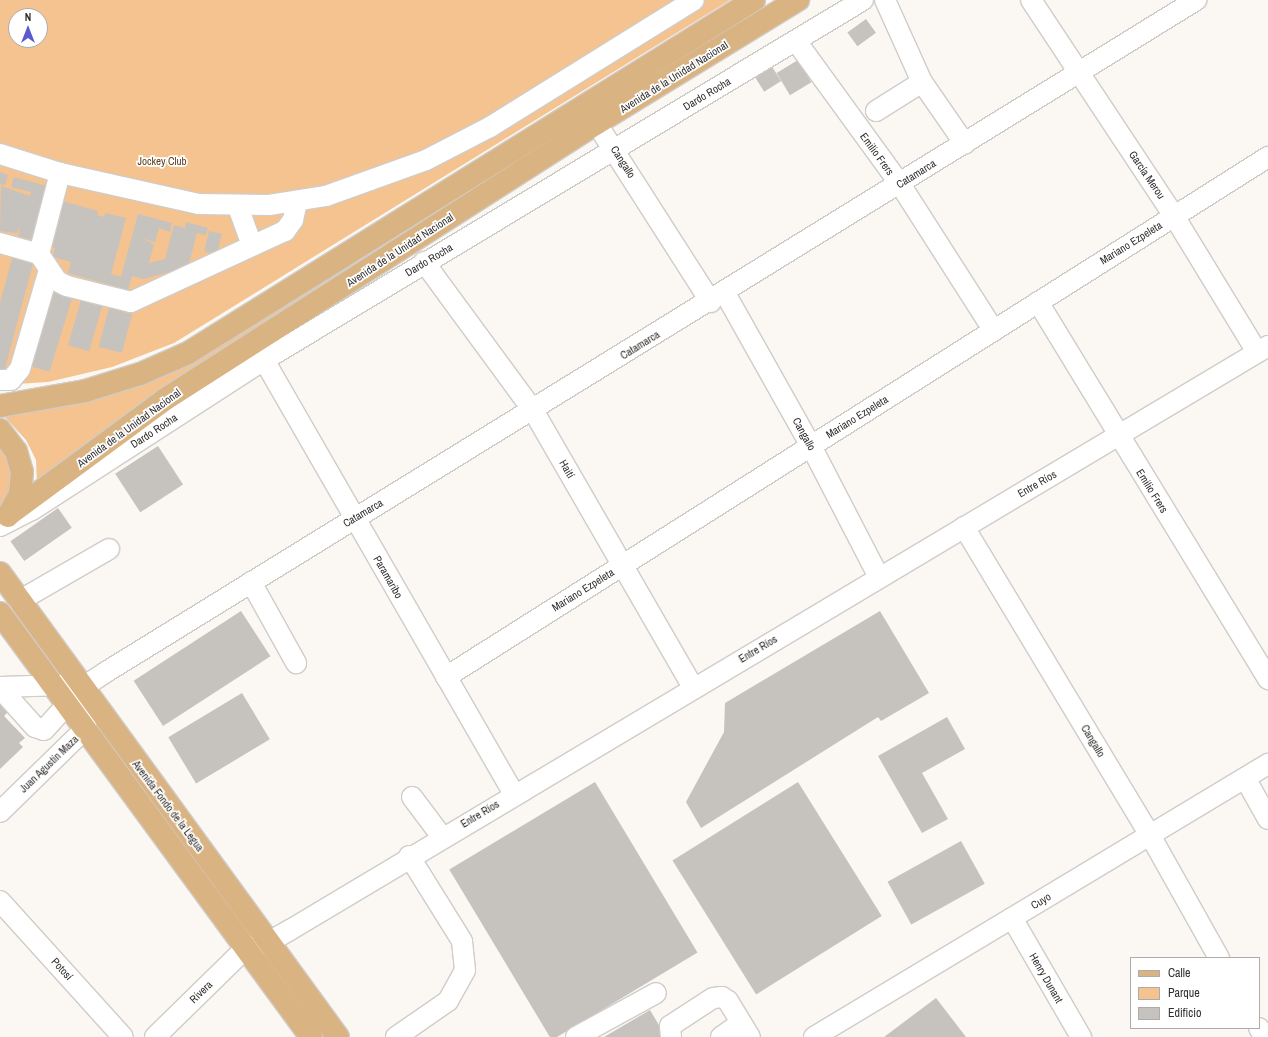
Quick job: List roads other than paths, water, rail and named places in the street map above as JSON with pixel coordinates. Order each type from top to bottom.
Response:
[{"type":"main road","name":"Avenida de la Unidad Nacional","points":[[0,406],[85,391],[140,374],[188,353],[754,0]]},
{"type":"main road","name":"Avenida de la Unidad Nacional","points":[[4,521],[164,400],[597,123],[798,0]]},
{"type":"main road","points":[[0,430],[16,451],[22,472],[20,494],[4,521]]},
{"type":"main road","name":"Avenida Fondo de la Legua","points":[[0,573],[338,1037]]},
{"type":"main road","name":"Avenida Fondo de la Legua","points":[[0,613],[70,705],[311,1037]]},
{"type":"street","points":[[0,154],[60,173],[199,204],[238,206],[297,201],[380,179],[426,160],[490,127],[694,0]]},
{"type":"street","name":"Dardo Rocha","points":[[4,521],[32,510],[264,360],[424,262],[796,41],[862,0]]},
{"type":"street","points":[[885,0],[922,82],[964,144]]},
{"type":"street","name":"García Merou","points":[[1031,0],[1263,349]]},
{"type":"street","name":"Catamarca","points":[[83,687],[354,518],[534,412],[1196,0]]},
{"type":"street","name":"Emilio Frers","points":[[796,41],[900,184],[994,330]]},
{"type":"street","points":[[876,111],[922,82]]},
{"type":"street","name":"Cangallo","points":[[585,104],[718,297],[811,446],[879,577]]},
{"type":"street","name":"Mariano Ezpeleta","points":[[446,677],[1268,157]]},
{"type":"street","points":[[0,380],[11,380],[20,369],[44,262],[60,173]]},
{"type":"street","points":[[0,243],[44,262],[57,281],[67,286],[131,302],[285,231],[293,220],[297,201]]},
{"type":"street","points":[[238,206],[252,245]]},
{"type":"street","name":"Haití","points":[[424,262],[534,412],[693,687]]},
{"type":"street","name":"Emilio Frers","points":[[1038,302],[1268,679]]},
{"type":"street","name":"Entre Ríos","points":[[247,947],[269,942],[409,856],[879,577],[1119,437],[1263,349]]},
{"type":"street","name":"Paramaribo","points":[[264,360],[514,794]]},
{"type":"street","name":"Cangallo","points":[[964,527],[1150,835],[1218,957]]},
{"type":"street","points":[[19,601],[109,549]]},
{"type":"street","points":[[251,582],[296,663]]},
{"type":"street","points":[[54,684],[83,687],[70,705],[50,726],[40,729],[0,687],[54,684]]},
{"type":"street","name":"Juan Agustín Maza","points":[[0,812],[86,728],[83,687]]},
{"type":"street","name":"Cuyo","points":[[814,1037],[1268,764]]},
{"type":"street","points":[[1245,778],[1268,819]]},
{"type":"street","points":[[412,797],[442,837]]},
{"type":"street","points":[[396,1037],[448,1001],[465,970],[462,941],[409,856]]},
{"type":"street","name":"Potosí","points":[[0,902],[123,1037]]},
{"type":"street","name":"Henry Dunant","points":[[1012,918],[1081,1037]]},
{"type":"street","name":"Rivera","points":[[155,1037],[247,947]]},
{"type":"street","points":[[576,1037],[656,993]]},
{"type":"street","points":[[671,1037],[670,1026],[713,998],[728,1001],[745,1030],[720,1037]]},
{"type":"park label","name":"Jockey Club","points":[[162,161]]}]
